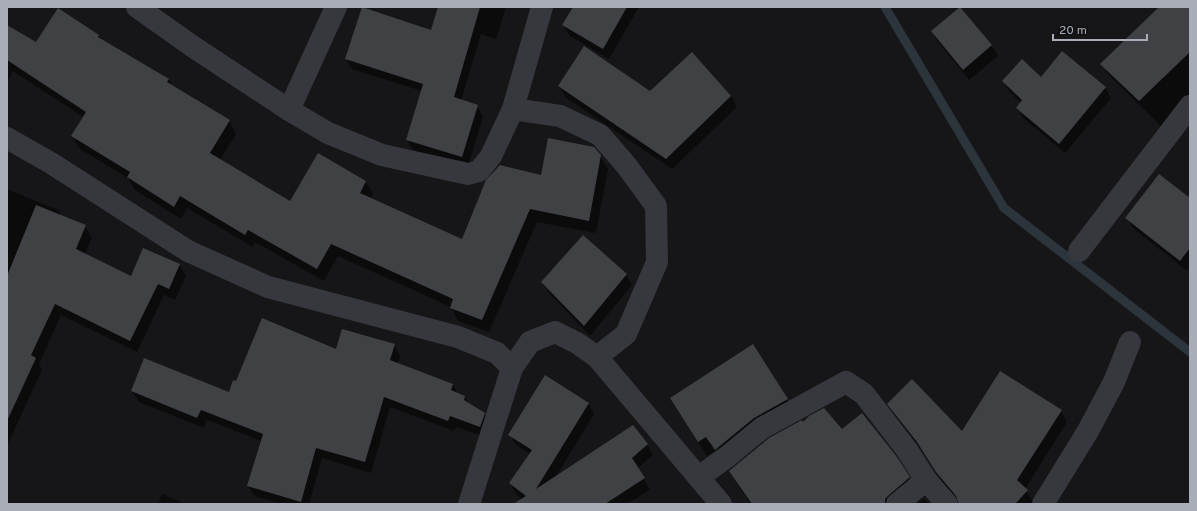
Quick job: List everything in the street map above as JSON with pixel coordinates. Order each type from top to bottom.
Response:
[{"type":"street","points":[[137,7],[192,46],[289,110],[328,132],[382,155],[468,174],[479,171],[491,156],[513,109],[542,7]]},
{"type":"street","points":[[289,110],[336,7]]},
{"type":"street","points":[[1079,251],[1190,106]]},
{"type":"street","points":[[513,109],[560,116],[600,135],[626,165],[656,206],[657,262],[626,334],[597,357]]},
{"type":"street","points":[[7,138],[51,163],[195,254],[268,287],[458,337],[497,353],[512,368]]},
{"type":"street","points":[[469,504],[512,368],[530,342],[554,332],[577,343],[597,357],[721,504]]},
{"type":"street","points":[[1043,504],[1088,431],[1114,382],[1130,342]]},
{"type":"street","points":[[699,477],[728,456],[762,428],[846,382],[864,394],[907,450],[926,480],[947,504]]},
{"type":"street","points":[[897,504],[926,480]]},
{"type":"building","points":[[362,7],[431,30],[438,7],[480,7],[454,97],[478,105],[462,157],[406,140],[423,84],[345,59]]},
{"type":"building","points":[[573,7],[627,7],[603,49],[562,25]]},
{"type":"building","points":[[960,7],[992,45],[963,70],[931,31]]},
{"type":"building","points":[[1159,7],[1190,7],[1190,52],[1139,101],[1100,64]]},
{"type":"building","points":[[58,8],[99,35],[98,37],[169,79],[167,82],[230,120],[210,153],[290,201],[318,153],[366,181],[360,193],[462,239],[486,180],[500,165],[541,175],[548,138],[594,147],[601,155],[589,221],[530,209],[482,320],[450,308],[453,299],[331,244],[317,269],[248,230],[245,235],[180,196],[174,207],[127,177],[130,172],[71,136],[86,112],[7,60],[7,25],[36,42]]},
{"type":"building","points":[[584,46],[650,91],[692,52],[731,96],[666,159],[558,86]]},
{"type":"building","points":[[1062,51],[1106,87],[1059,144],[1016,108],[1022,100],[1002,81],[1022,59],[1041,77]]},
{"type":"building","points":[[1159,174],[1190,198],[1190,248],[1180,261],[1125,218]]},
{"type":"building","points":[[36,205],[86,225],[76,249],[131,276],[143,248],[180,264],[169,289],[158,284],[130,341],[55,304],[31,355],[36,358],[7,421],[7,276]]},
{"type":"building","points":[[583,235],[627,274],[584,326],[541,282]]},
{"type":"building","points":[[262,318],[336,349],[342,329],[395,344],[390,360],[453,384],[451,390],[465,396],[464,400],[485,413],[480,427],[450,416],[448,421],[384,397],[365,462],[316,448],[301,502],[247,486],[263,434],[201,410],[197,418],[131,391],[144,358],[229,392],[233,380],[236,381]]},
{"type":"building","points":[[753,344],[788,399],[754,418],[715,450],[706,437],[698,442],[670,398]]},
{"type":"building","points":[[1000,371],[1062,410],[1017,480],[1028,490],[1015,504],[959,504],[956,496],[936,472],[917,442],[887,404],[912,379],[962,431]]},
{"type":"building","points":[[545,375],[589,403],[536,489],[633,425],[648,444],[632,458],[645,478],[605,504],[513,504],[526,496],[509,483],[532,450],[508,435]]},
{"type":"building","points":[[824,408],[842,429],[862,413],[897,457],[910,477],[885,499],[885,504],[752,504],[729,471],[769,438],[802,420],[803,422],[809,416]]},
{"type":"waterway","points":[[885,7],[1004,208],[1190,352]]}]
